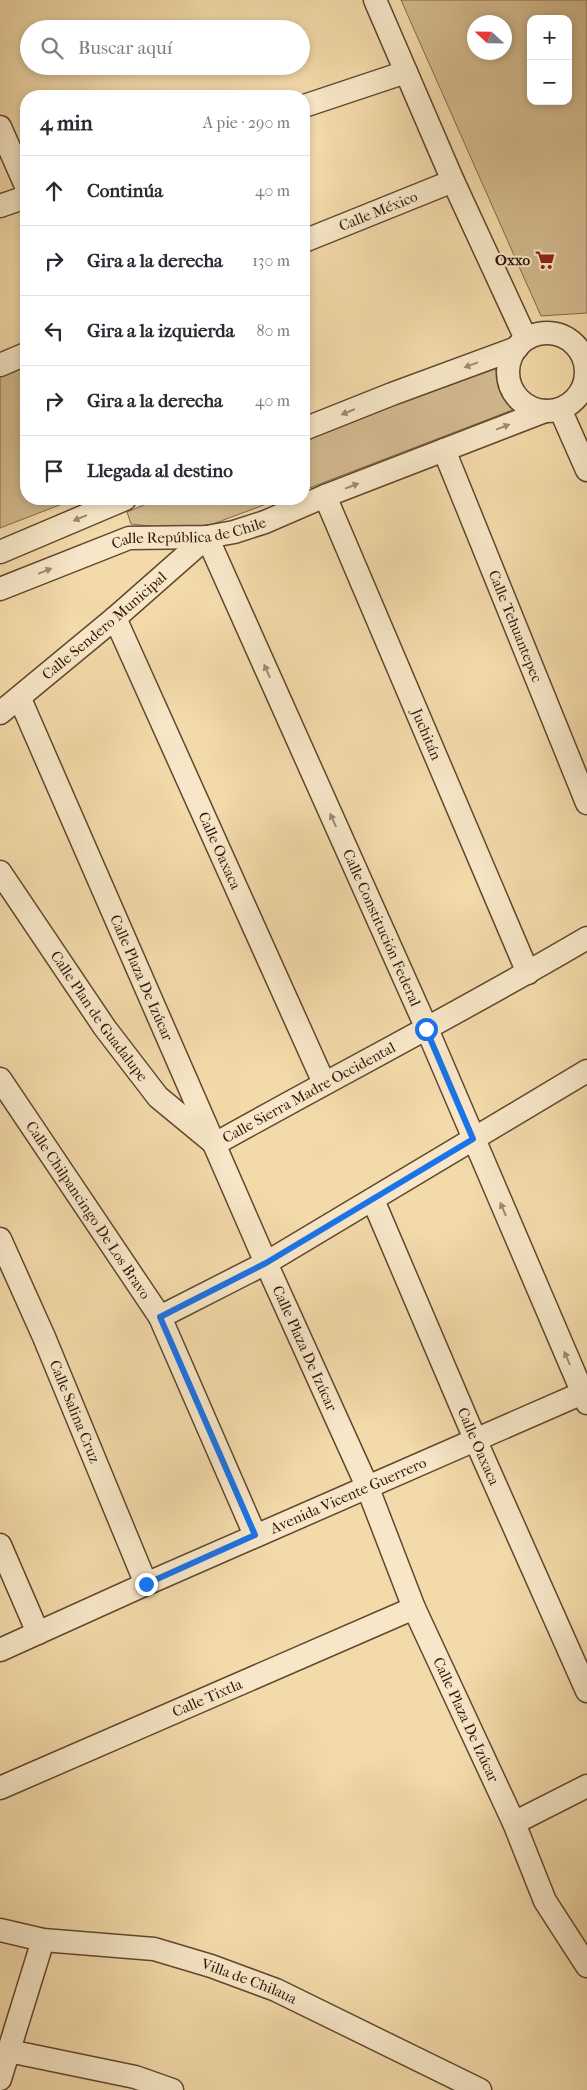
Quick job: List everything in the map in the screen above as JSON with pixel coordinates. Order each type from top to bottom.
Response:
[{"type":"street","points":[[375,0],[521,344]]},
{"type":"street","points":[[310,104],[406,72]]},
{"type":"street","points":[[0,126],[20,172]]},
{"type":"street","name":"Calle México","points":[[310,239],[453,181]]},
{"type":"street","points":[[0,206],[20,199]]},
{"type":"street","points":[[310,428],[521,344],[536,335],[547,333],[577,339],[576,346],[582,355],[586,371],[583,387],[578,396],[566,405],[528,406],[514,393],[509,382],[508,369],[511,357],[521,344]]},
{"type":"street","points":[[0,365],[20,357]]},
{"type":"street","points":[[566,405],[587,470]]},
{"type":"street","name":"Calle República de Chile","points":[[310,503],[566,405]]},
{"type":"street","name":"Calle Tehuantepec","points":[[444,450],[587,802]]},
{"type":"street","name":"Juchitán","points":[[325,496],[528,973]]},
{"type":"street","points":[[0,552],[107,505]]},
{"type":"street","points":[[119,505],[129,538]]},
{"type":"street","name":"Calle República de Chile","points":[[0,590],[129,538],[207,537],[234,532],[266,522],[305,505]]},
{"type":"street","name":"Calle Sendero Municipal","points":[[0,713],[115,618],[207,537]]},
{"type":"street","name":"Calle Constitución Federal","points":[[207,537],[426,1029],[586,1396]]},
{"type":"street","name":"Calle Oaxaca","points":[[115,618],[324,1082]]},
{"type":"street","name":"Calle Plaza De Izúcar","points":[[20,698],[266,1263],[367,1486],[414,1608],[514,1823],[545,1901],[565,1935],[587,1966]]},
{"type":"street","name":"Calle Plan de Guadalupe","points":[[0,872],[106,1028],[158,1097],[215,1144]]},
{"type":"street","name":"Calle Sierra Madre Occidental","points":[[215,1144],[324,1082],[528,973],[587,938]]},
{"type":"street","name":"Calle Chilpancingo De Los Bravo","points":[[0,1079],[10,1111],[160,1317],[255,1535]]},
{"type":"street","points":[[160,1317],[266,1263],[473,1139],[585,1080]]},
{"type":"street","name":"Calle Oaxaca","points":[[373,1200],[475,1439],[587,1691]]},
{"type":"street","name":"Calle Salina Cruz","points":[[0,1238],[44,1337],[146,1584]]},
{"type":"street","name":"Avenida Vicente Guerrero","points":[[0,1650],[255,1535],[475,1439],[586,1396]]},
{"type":"street","points":[[0,1545],[38,1633]]},
{"type":"street","name":"Calle Tixtla","points":[[0,1788],[414,1608]]},
{"type":"street","points":[[514,1823],[587,1786]]},
{"type":"street","name":"Villa de Chilaua","points":[[0,1930],[43,1940],[154,1949],[211,1966],[276,1990],[480,2090]]},
{"type":"street","points":[[0,2079],[43,1940]]},
{"type":"street","points":[[9,2051],[133,2083],[172,2090]]},
{"type":"shaded area","points":[[401,0],[587,0],[587,313],[541,316]]},
{"type":"shaded area","points":[[20,367],[20,505],[59,505],[0,528],[0,375]]},
{"type":"shaded area","points":[[494,367],[515,409],[310,488],[310,437]]},
{"type":"shaded area","points":[[144,505],[264,505],[194,531],[131,524],[127,512]]},
{"type":"place","name":"Oxxo","points":[[545,260]]},
{"type":"route","points":[[146,1584],[255,1535],[160,1317],[266,1263],[473,1139],[426,1029]]}]
